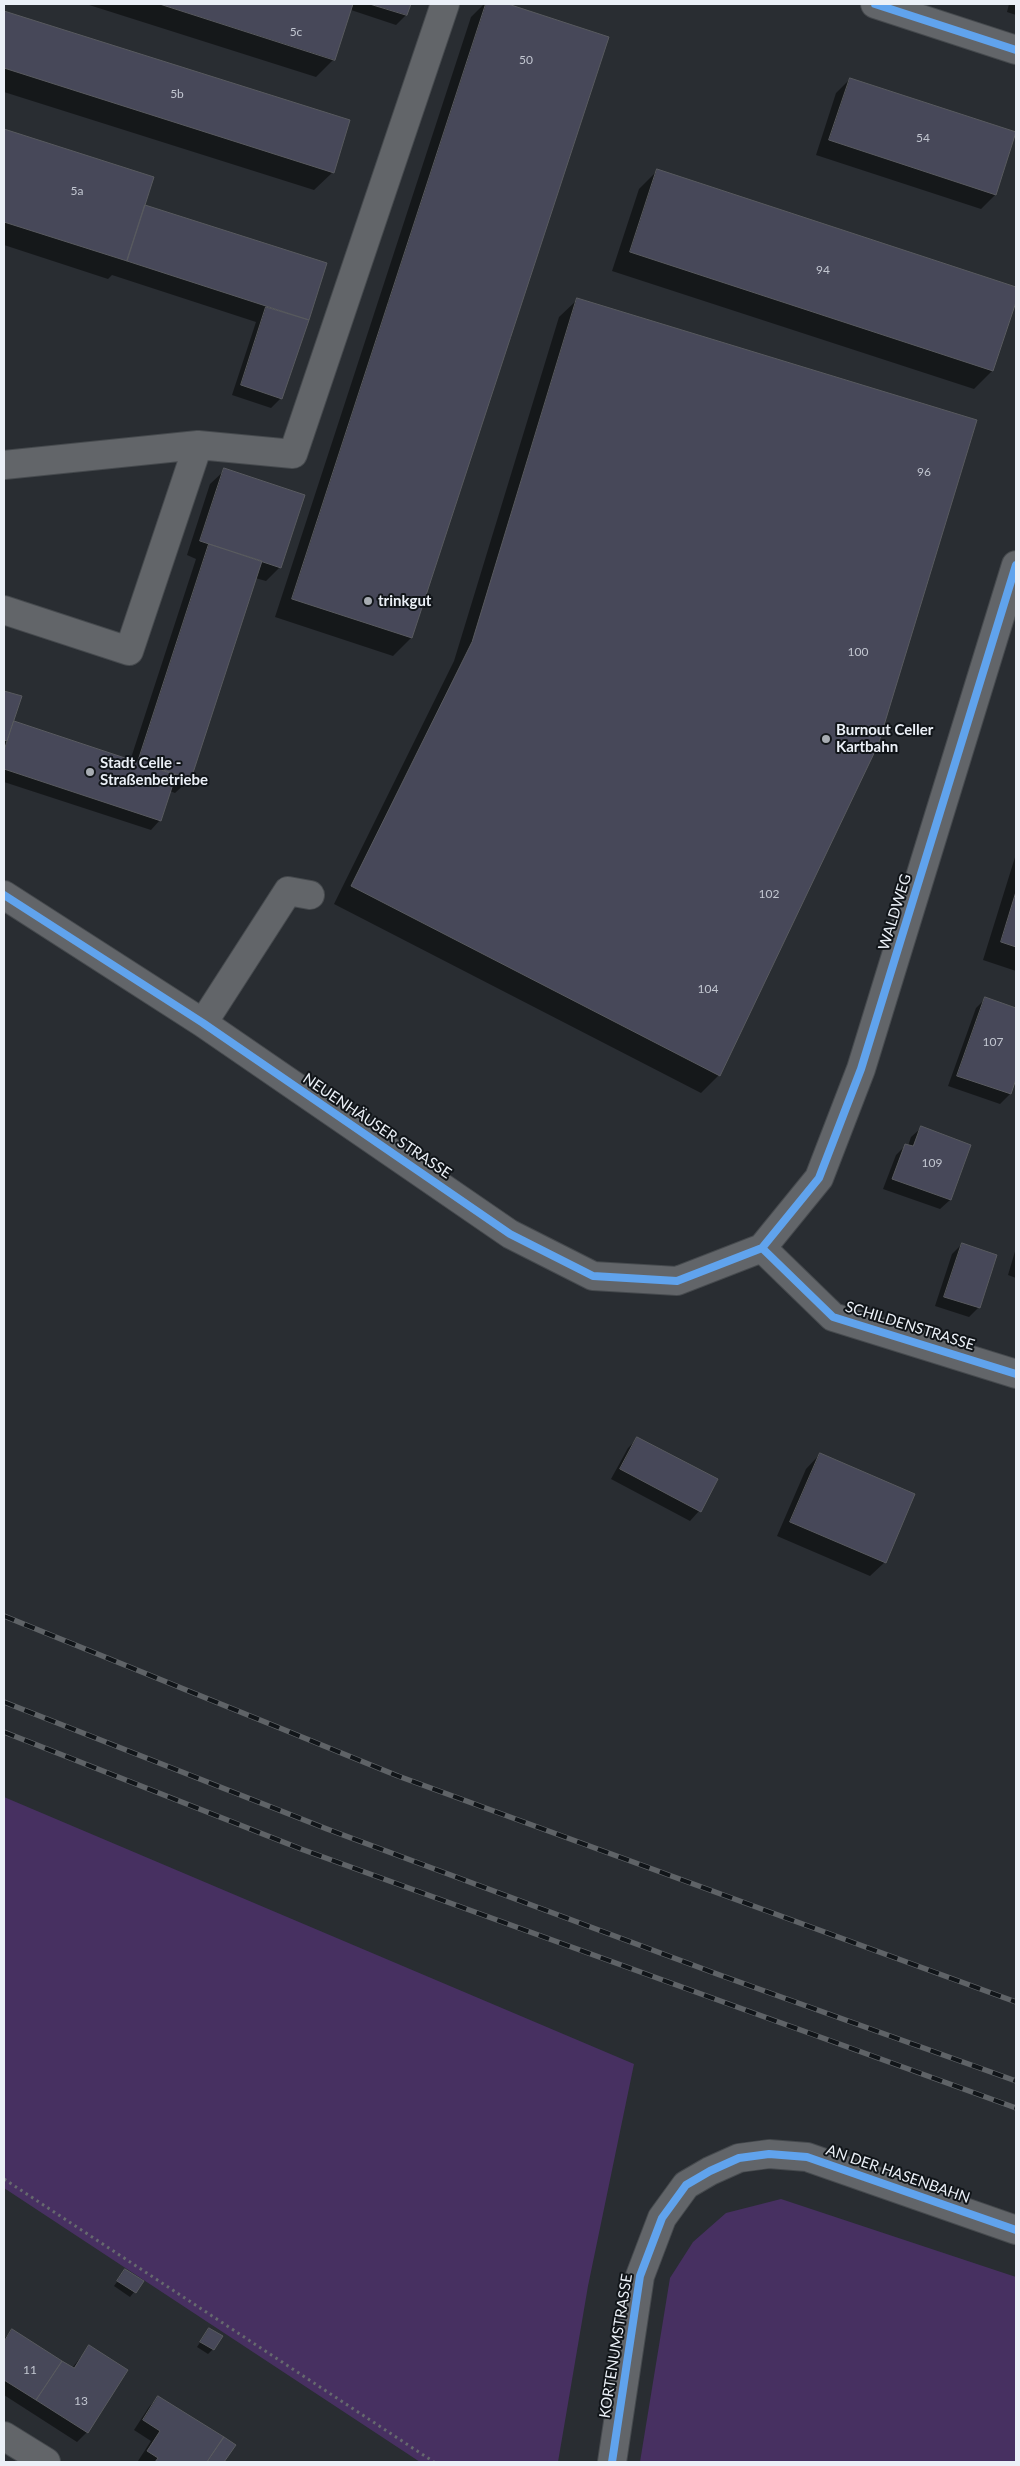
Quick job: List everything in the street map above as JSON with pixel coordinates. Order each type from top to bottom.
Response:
[{"type":"street","points":[[4,465],[198,445],[293,454],[445,4]]},
{"type":"street","points":[[875,4],[1016,50]]},
{"type":"street","points":[[4,610],[129,651],[198,445]]},
{"type":"street","name":"WALDWEG","points":[[762,1248],[819,1178],[861,1069],[1016,565]]},
{"type":"street","points":[[203,1023],[288,891],[310,895]]},
{"type":"street","name":"NEUENHÄUSER STRASSE","points":[[4,895],[203,1023],[510,1234],[593,1276],[678,1281],[762,1248]]},
{"type":"street","name":"SCHILDENSTRASSE","points":[[762,1248],[795,1283],[833,1317],[1016,1374]]},
{"type":"street","name":"AN DER HASENBAHN","points":[[768,2154],[808,2157],[1016,2230]]},
{"type":"street","name":"KORTENUMSTRASSE","points":[[612,2462],[640,2276],[662,2218],[686,2186],[710,2171],[739,2158],[768,2154]]},
{"type":"street","points":[[4,2436],[46,2462]]},
{"type":"path","points":[[4,2179],[434,2462]]},
{"type":"shaded area","points":[[4,1797],[634,2064],[588,2286],[558,2462],[420,2462],[4,2188]]},
{"type":"shaded area","points":[[781,2199],[1016,2277],[1016,2462],[640,2462],[670,2278],[693,2242],[726,2213]]},
{"type":"building","points":[[160,4],[353,4],[335,60]]},
{"type":"building","points":[[370,4],[411,4],[407,15]]},
{"type":"building","points":[[486,4],[508,4],[609,37],[412,638],[292,599]]},
{"type":"building","points":[[4,11],[350,120],[334,173],[4,68]]},
{"type":"building","points":[[850,78],[1016,132],[996,195],[829,140]]},
{"type":"building","points":[[4,129],[154,177],[127,261],[4,222]]},
{"type":"building","points":[[657,169],[1016,287],[1016,302],[993,371],[630,252]]},
{"type":"building","points":[[145,205],[327,263],[309,320],[127,261]]},
{"type":"building","points":[[577,298],[977,420],[878,745],[720,1076],[351,886],[472,642]]},
{"type":"building","points":[[266,307],[309,320],[282,399],[241,385]]},
{"type":"building","points":[[224,468],[305,495],[281,568],[200,541]]},
{"type":"building","points":[[209,544],[262,561],[191,779],[138,762]]},
{"type":"building","points":[[4,691],[22,696],[7,741],[4,740]]},
{"type":"building","name":"Stadt Celle - Straßenbetriebe","points":[[14,721],[176,775],[161,821],[4,769],[4,751]]},
{"type":"building","points":[[1016,892],[1016,947],[1001,942]]},
{"type":"building","points":[[985,997],[1016,1008],[1016,1079],[1011,1094],[957,1076]]},
{"type":"building","points":[[921,1126],[971,1145],[951,1200],[892,1179],[905,1144],[913,1146]]},
{"type":"building","points":[[962,1243],[997,1255],[980,1308],[944,1297]]},
{"type":"building","points":[[637,1437],[718,1479],[701,1512],[620,1469]]},
{"type":"building","points":[[820,1453],[915,1494],[886,1563],[790,1522]]},
{"type":"building","points":[[125,2269],[144,2281],[136,2293],[117,2281]]},
{"type":"building","points":[[209,2328],[223,2336],[214,2350],[200,2342]]},
{"type":"building","points":[[12,2329],[62,2361],[36,2400],[4,2380],[4,2342]]},
{"type":"building","points":[[89,2345],[128,2370],[88,2433],[36,2400],[62,2361],[74,2368]]},
{"type":"building","points":[[158,2396],[224,2437],[207,2462],[155,2462],[158,2458],[147,2451],[160,2431],[143,2420]]},
{"type":"building","points":[[224,2437],[236,2445],[224,2462],[208,2461]]},
{"type":"railway","points":[[4,1616],[398,1776],[1016,2002]]},
{"type":"railway","points":[[4,1702],[327,1829],[717,1974],[1016,2081]]},
{"type":"railway","points":[[4,1732],[301,1849],[1016,2108]]},
{"type":"cycle path","points":[[875,4],[1016,50]]},
{"type":"cycle path","points":[[4,895],[203,1023],[510,1234],[593,1276],[677,1281],[762,1248],[819,1178],[861,1069],[1016,565]]},
{"type":"cycle path","points":[[762,1248],[833,1317],[1016,1374]]},
{"type":"cycle path","points":[[612,2462],[640,2276],[662,2218],[686,2185],[710,2171],[739,2158],[769,2154],[807,2157],[1016,2230]]},
{"type":"place","name":"trinkgut","points":[[368,601]]},
{"type":"place","name":"Burnout Celler Kartbahn","points":[[826,739]]},
{"type":"place","name":"Stadt Celle - Straßenbetriebe","points":[[90,772]]}]
